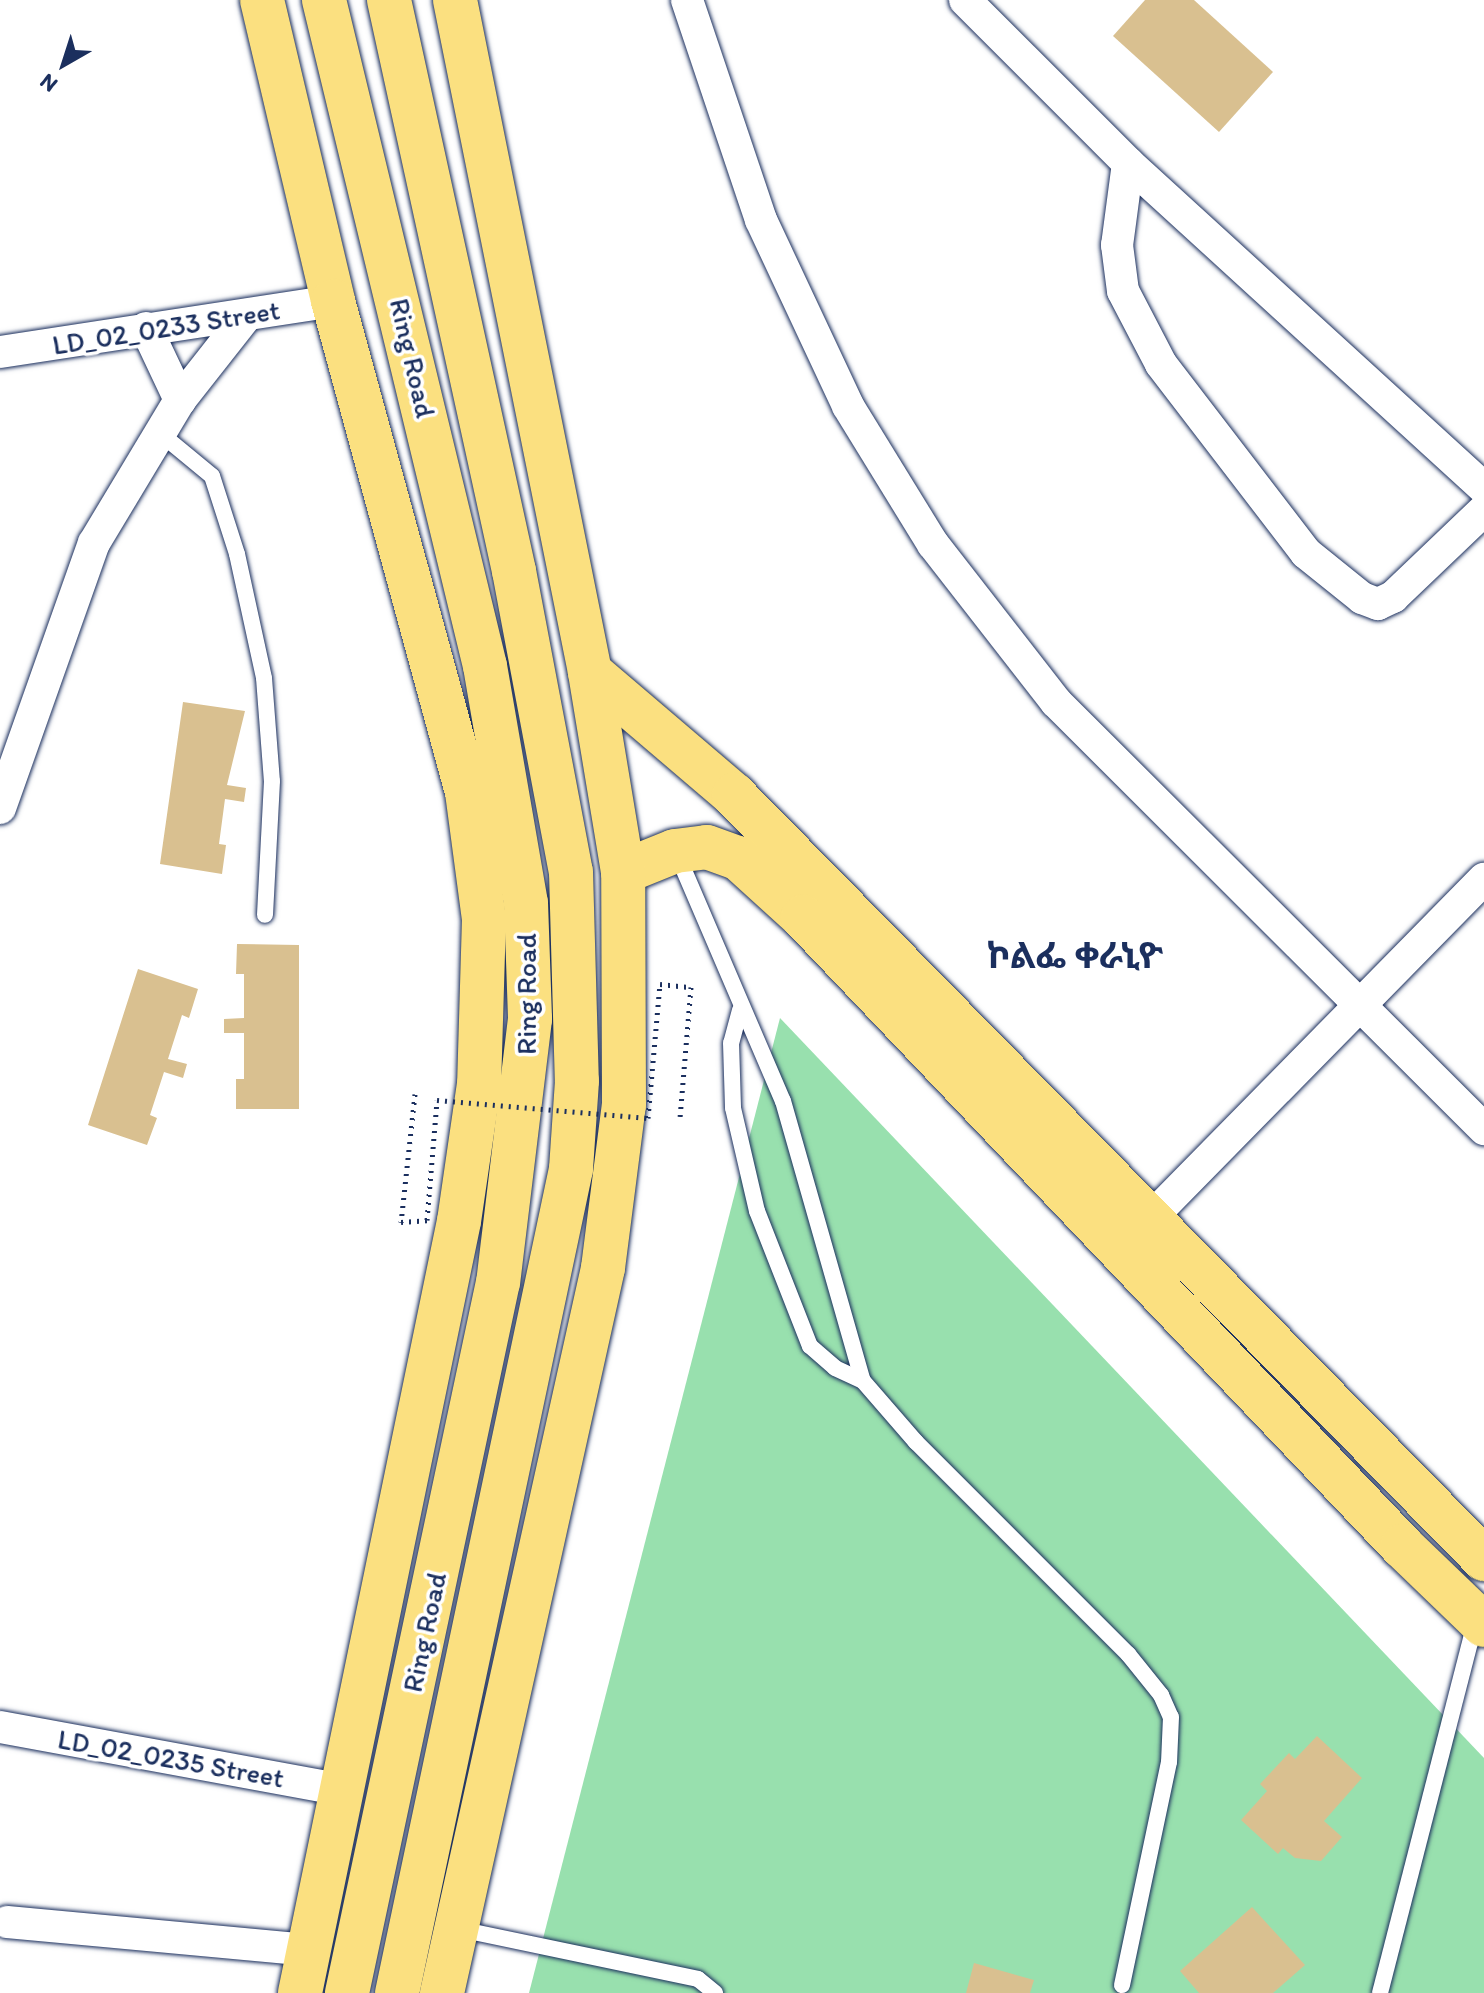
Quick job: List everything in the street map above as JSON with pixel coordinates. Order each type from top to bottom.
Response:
[{"type":"main road","points":[[262,0],[333,301],[467,792],[484,919],[479,1084],[459,1221],[300,1993]]},
{"type":"main road","name":"Ring Road","points":[[324,0],[485,666],[526,903],[530,1019],[498,1282],[347,1993]]},
{"type":"main road","name":"Ring Road","points":[[389,0],[438,213],[558,796],[571,872],[577,1081],[571,1169],[397,1993]]},
{"type":"main road","points":[[442,1993],[603,1268],[624,1105],[623,872],[590,672],[455,0]]},
{"type":"main road","points":[[590,672],[734,795],[1152,1215],[1484,1559]]},
{"type":"main road","points":[[623,872],[675,851],[707,847],[738,858],[768,884],[1480,1622]]},
{"type":"street","points":[[687,0],[761,220],[848,406],[933,544],[1056,702],[1484,1129]]},
{"type":"street","points":[[965,0],[1128,163],[1484,488]]},
{"type":"street","points":[[1128,163],[1117,245],[1123,291],[1161,364],[1306,553],[1362,598],[1378,604],[1393,597],[1484,510]]},
{"type":"street","name":"LD_02_0233 Street","points":[[0,352],[333,301]]},
{"type":"street","points":[[0,808],[94,543],[180,400],[247,315]]},
{"type":"street","points":[[146,328],[180,400]]},
{"type":"street","points":[[1120,1252],[1356,1004],[1484,879]]},
{"type":"street","name":"LD_02_0235 Street","points":[[0,1727],[342,1790]]},
{"type":"street","points":[[7,1922],[308,1950]]},
{"type":"lane","points":[[161,434],[212,476],[237,554],[264,678],[272,781],[265,915]]},
{"type":"lane","points":[[675,851],[740,1010],[783,1101],[863,1381]]},
{"type":"lane","points":[[740,1010],[731,1043],[733,1108],[757,1211],[810,1346],[835,1368],[863,1381],[916,1442],[1128,1654],[1161,1695],[1171,1717],[1169,1762],[1122,1985]]},
{"type":"lane","points":[[1380,1993],[1480,1622]]},
{"type":"lane","points":[[455,1928],[698,1979],[715,1993]]},
{"type":"path","points":[[415,1094],[401,1222],[427,1220],[437,1100],[648,1118],[660,984],[691,987],[680,1117]]},
{"type":"green space","points":[[780,1018],[1484,1758],[1484,1993],[529,1993]]},
{"type":"building","points":[[1145,0],[1194,0],[1273,72],[1219,132],[1113,36]]},
{"type":"building","points":[[183,702],[245,711],[227,785],[246,788],[244,802],[225,799],[219,844],[226,845],[222,874],[160,864]]},
{"type":"building","points":[[237,944],[299,945],[299,1109],[236,1109],[236,1079],[244,1079],[244,1033],[224,1033],[224,1019],[244,1018],[244,974],[236,974]]},
{"type":"building","points":[[138,969],[198,989],[189,1018],[182,1015],[168,1059],[187,1064],[183,1078],[164,1072],[150,1115],[157,1118],[147,1145],[88,1125]]},
{"type":"building","points":[[1317,1736],[1362,1778],[1324,1821],[1342,1837],[1321,1861],[1295,1858],[1283,1848],[1278,1854],[1241,1820],[1267,1791],[1260,1784],[1289,1753],[1295,1759]]},
{"type":"building","points":[[1252,1907],[1305,1965],[1273,1993],[1199,1993],[1180,1971]]},
{"type":"building","points":[[974,1963],[1034,1980],[1030,1993],[966,1993]]},
{"type":"district","name":"ኮልፌ ቀራኒዮ","points":[[1075,956]]}]
